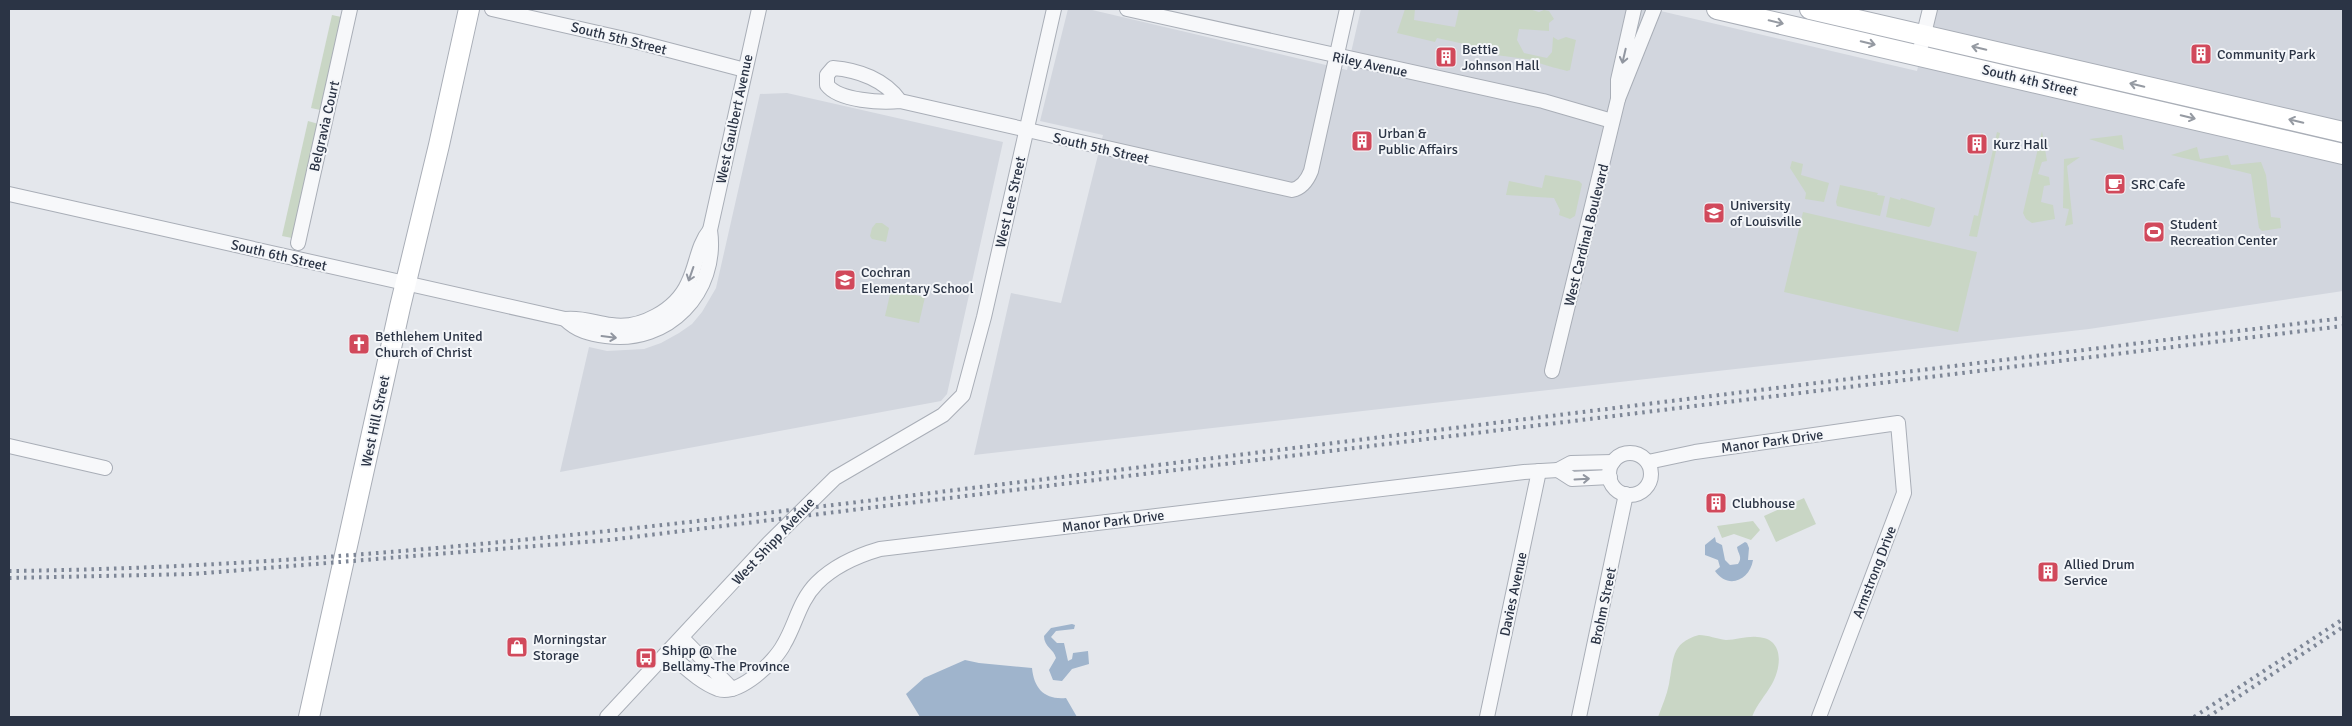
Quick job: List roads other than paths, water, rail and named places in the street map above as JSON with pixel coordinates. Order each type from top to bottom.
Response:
[{"type":"main road","name":"West Hill Street","points":[[309,717],[469,9]]},
{"type":"main road","name":"South 4th Street","points":[[1717,9],[1921,45],[2343,132]]},
{"type":"main road","name":"South 4th Street","points":[[1810,9],[1921,45],[2343,154]]},
{"type":"street","name":"Belgravia Court","points":[[298,243],[350,9]]},
{"type":"street","name":"South 5th Street","points":[[492,9],[638,42],[745,70]]},
{"type":"street","name":"West Gaulbert Avenue","points":[[549,316],[565,319],[575,329],[616,338],[637,336],[666,326],[684,312],[700,288],[708,265],[712,242],[710,230],[759,9]]},
{"type":"street","name":"West Lee Street","points":[[963,395],[984,317],[1054,9]]},
{"type":"street","name":"Riley Avenue","points":[[1127,9],[1336,57],[1543,101],[1612,121]]},
{"type":"street","points":[[1336,57],[1347,9]]},
{"type":"street","name":"West Cardinal Boulevard","points":[[1618,99],[1618,80],[1634,9]]},
{"type":"street","name":"West Cardinal Boulevard","points":[[1552,371],[1618,99],[1654,9]]},
{"type":"street","points":[[1921,45],[1930,9]]},
{"type":"street","name":"South 5th Street","points":[[900,101],[891,88],[858,73],[846,69],[833,68],[827,75],[827,85],[836,93],[883,103],[900,101],[1286,190],[1296,189],[1302,186],[1311,171],[1336,57]]},
{"type":"street","name":"South 6th Street","points":[[9,194],[549,316]]},
{"type":"street","name":"West Shipp Avenue","points":[[607,717],[769,543],[822,489],[835,478],[943,415],[963,395]]},
{"type":"street","name":"Manor Park Drive","points":[[732,689],[765,668],[784,645],[801,604],[815,585],[826,575],[852,559],[880,549],[1558,470],[1571,463],[1613,462],[1626,453],[1634,453],[1648,462],[1695,452],[1898,423]]},
{"type":"street","name":"Armstrong Drive","points":[[1819,717],[1904,493],[1898,423]]},
{"type":"street","points":[[9,446],[105,468]]},
{"type":"street","points":[[1613,462],[1610,478],[1618,491],[1626,494],[1642,491],[1648,485],[1650,478],[1648,462]]},
{"type":"street","name":"Manor Park Drive","points":[[1558,470],[1572,479],[1610,478]]},
{"type":"street","name":"Davies Avenue","points":[[1487,717],[1539,471]]},
{"type":"street","name":"Brohm Street","points":[[1579,717],[1626,494]]},
{"type":"street","points":[[682,638],[732,689]]},
{"type":"street","points":[[668,653],[704,682],[720,689],[732,689]]},
{"type":"water","points":[[1715,537],[1716,542],[1722,545],[1725,560],[1730,565],[1738,564],[1740,557],[1737,547],[1745,542],[1747,543],[1749,548],[1748,560],[1753,560],[1748,573],[1738,580],[1732,581],[1720,577],[1715,571],[1720,567],[1718,560],[1705,555],[1705,545]]},
{"type":"water","points":[[1075,625],[1074,629],[1056,631],[1051,637],[1057,643],[1064,643],[1068,661],[1072,659],[1073,653],[1088,651],[1089,664],[1072,669],[1062,681],[1053,680],[1049,670],[1056,658],[1044,640],[1044,636],[1051,628]]},
{"type":"water","points":[[965,660],[1032,668],[1035,682],[1042,692],[1052,697],[1066,698],[1077,717],[920,717],[906,694],[924,678]]},
{"type":"railway","points":[[9,571],[277,560],[545,538],[812,508],[2343,318]]},
{"type":"railway","points":[[9,578],[193,574],[609,540],[2343,326]]},
{"type":"railway","points":[[2194,717],[2343,619]]},
{"type":"railway","points":[[2208,717],[2343,627]]},
{"type":"place","name":"Community Park","points":[[2201,54]]},
{"type":"place","name":"Bettie Johnson Hall","points":[[1446,57]]},
{"type":"place","name":"Urban & Public Affairs","points":[[1362,141]]},
{"type":"place","name":"Kurz Hall","points":[[1977,144]]},
{"type":"place","name":"SRC Cafe","points":[[2115,184]]},
{"type":"place","name":"University of Louisville","points":[[1714,213]]},
{"type":"place","name":"Student Recreation Center","points":[[2154,232]]},
{"type":"place","name":"Cochran Elementary School","points":[[845,280]]},
{"type":"place","name":"Bethlehem United Church of Christ","points":[[359,344]]},
{"type":"place","name":"Clubhouse","points":[[1716,503]]},
{"type":"place","name":"Allied Drum Service","points":[[2048,572]]},
{"type":"place","name":"Morningstar Storage","points":[[517,647]]},
{"type":"place","name":"Shipp @ The Bellamy-The Province","points":[[646,658]]}]
